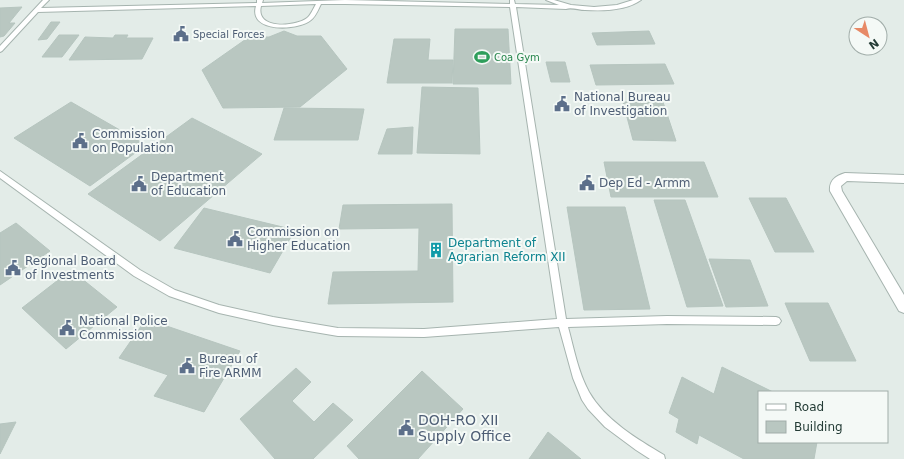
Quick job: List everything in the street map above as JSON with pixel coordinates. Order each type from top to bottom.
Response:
[{"type":"street","points":[[904,179],[845,177],[835,184],[839,197],[904,307]]},
{"type":"lane","points":[[0,50],[46,0]]},
{"type":"lane","points":[[549,0],[566,7]]},
{"type":"lane","points":[[38,10],[259,2],[319,3],[345,1],[512,2],[566,7],[609,8],[632,3],[638,0]]},
{"type":"lane","points":[[259,2],[258,18],[263,23],[272,25],[300,24],[309,20],[319,3]]},
{"type":"lane","points":[[512,2],[562,323],[575,370],[586,396],[598,412],[647,452],[660,459]]},
{"type":"lane","points":[[0,174],[137,273],[172,293],[219,309],[273,321],[338,332],[424,334],[562,323],[667,320],[776,321]]},
{"type":"building","points":[[22,7],[9,23],[15,23],[4,36],[0,37],[0,8]]},
{"type":"building","points":[[51,22],[60,22],[47,39],[38,40]]},
{"type":"building","name":"Coa Gym","points":[[455,29],[508,29],[511,84],[453,84]]},
{"type":"building","points":[[284,31],[297,36],[321,36],[347,69],[300,107],[223,108],[202,70],[249,37],[269,37]]},
{"type":"building","points":[[649,31],[655,44],[597,45],[592,33]]},
{"type":"building","points":[[59,35],[79,35],[62,57],[42,57]]},
{"type":"building","points":[[115,35],[128,35],[126,38],[153,38],[142,59],[69,60],[85,37],[113,38]]},
{"type":"building","points":[[394,39],[430,39],[428,60],[453,60],[452,83],[387,83]]},
{"type":"building","points":[[546,62],[565,62],[570,82],[551,82]]},
{"type":"building","points":[[665,64],[674,84],[596,85],[590,65]]},
{"type":"building","points":[[422,87],[478,88],[480,154],[417,153]]},
{"type":"building","name":"Commission on Population","points":[[71,102],[146,145],[90,186],[14,138]]},
{"type":"building","points":[[623,102],[663,102],[676,141],[633,140]]},
{"type":"building","points":[[284,108],[364,109],[358,140],[274,140]]},
{"type":"building","points":[[192,118],[262,154],[160,241],[88,194]]},
{"type":"building","points":[[413,127],[412,154],[378,154],[387,129]]},
{"type":"building","points":[[604,162],[704,162],[718,197],[611,197]]},
{"type":"building","points":[[749,198],[786,198],[814,252],[775,252]]},
{"type":"building","points":[[654,200],[685,200],[723,306],[687,307]]},
{"type":"building","name":"Department of Agrarian Reform XII","points":[[452,204],[453,302],[328,304],[333,272],[418,271],[419,228],[339,229],[343,205]]},
{"type":"building","points":[[567,207],[625,207],[650,309],[584,310]]},
{"type":"building","name":"Commission on Higher Education","points":[[204,208],[295,230],[270,273],[174,248]]},
{"type":"building","name":"Regional Board of Investments","points":[[16,223],[50,251],[0,285],[0,233]]},
{"type":"building","points":[[709,259],[750,260],[768,306],[726,307]]},
{"type":"building","name":"National Police Commission","points":[[71,270],[117,307],[66,349],[22,308]]},
{"type":"building","points":[[785,303],[828,303],[856,361],[810,361]]},
{"type":"building","name":"Bureau of Fire ARMM","points":[[146,319],[240,351],[204,412],[154,396],[168,375],[119,358]]},
{"type":"building","points":[[722,367],[771,391],[758,391],[758,443],[817,443],[814,459],[744,459],[699,435],[697,444],[676,432],[679,419],[669,413],[682,377],[714,394]]},
{"type":"building","points":[[296,368],[311,382],[292,401],[314,422],[333,403],[353,420],[313,459],[275,459],[240,419]]},
{"type":"building","name":"DOH-RO XII Supply Office","points":[[422,371],[463,409],[418,459],[359,459],[347,446]]},
{"type":"building","points":[[16,422],[0,454],[0,424]]},
{"type":"building","points":[[548,432],[581,459],[529,459]]},
{"type":"place","name":"Special Forces","points":[[181,34]]},
{"type":"place","name":"Coa Gym","points":[[482,57]]},
{"type":"place","name":"National Bureau of Investigation","points":[[562,104]]},
{"type":"place","name":"Commission on Population","points":[[80,141]]},
{"type":"place","name":"Dep Ed - Armm","points":[[587,183]]},
{"type":"place","name":"Department of Education","points":[[139,184]]},
{"type":"place","name":"Commission on Higher Education","points":[[235,239]]},
{"type":"place","name":"Department of Agrarian Reform XII","points":[[436,250]]},
{"type":"place","name":"Regional Board of Investments","points":[[13,268]]},
{"type":"place","name":"National Police Commission","points":[[67,328]]},
{"type":"place","name":"Bureau of Fire ARMM","points":[[187,366]]},
{"type":"place","name":"DOH-RO XII Supply Office","points":[[406,428]]}]
